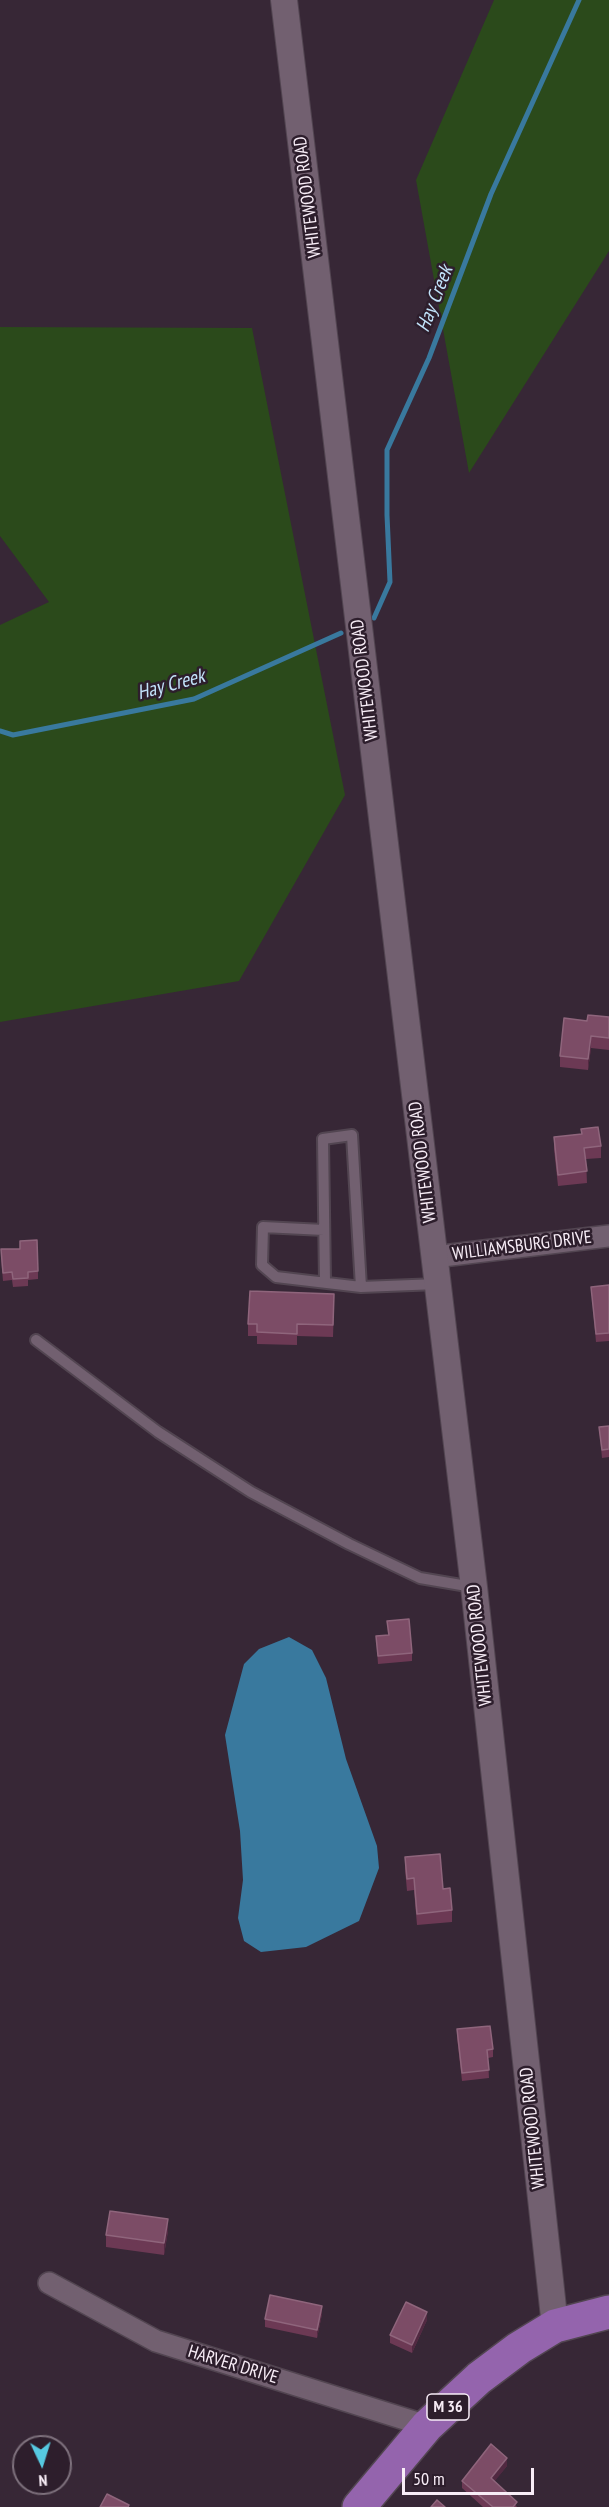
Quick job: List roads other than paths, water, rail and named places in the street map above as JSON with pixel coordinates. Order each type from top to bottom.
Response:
[{"type":"main road","name":"M 36","points":[[359,2507],[427,2426],[480,2378],[519,2348],[555,2326],[609,2312]]},
{"type":"street","name":"WHITEWOOD ROAD","points":[[284,0],[474,1587],[555,2326]]},
{"type":"street","name":"WILLIAMSBURG DRIVE","points":[[434,1257],[609,1236]]},
{"type":"street","name":"HARVER DRIVE","points":[[48,2283],[156,2341],[427,2426]]},
{"type":"lane","points":[[325,1282],[323,1138],[352,1135],[362,1287]]},
{"type":"lane","points":[[324,1230],[263,1227],[262,1265],[276,1277],[362,1287],[438,1284]]},
{"type":"lane","points":[[36,1340],[158,1432],[251,1492],[349,1544],[420,1578],[474,1587]]},
{"type":"water","points":[[289,1637],[312,1650],[326,1678],[346,1759],[377,1846],[379,1868],[359,1921],[306,1947],[261,1952],[244,1941],[238,1918],[243,1880],[240,1831],[225,1735],[244,1664],[259,1649]]},
{"type":"waterway","name":"Hay Creek","points":[[374,618],[390,582],[387,450],[429,358],[491,194],[579,0]]},
{"type":"waterway","name":"Hay Creek","points":[[0,731],[13,735],[194,699],[341,633]]}]
